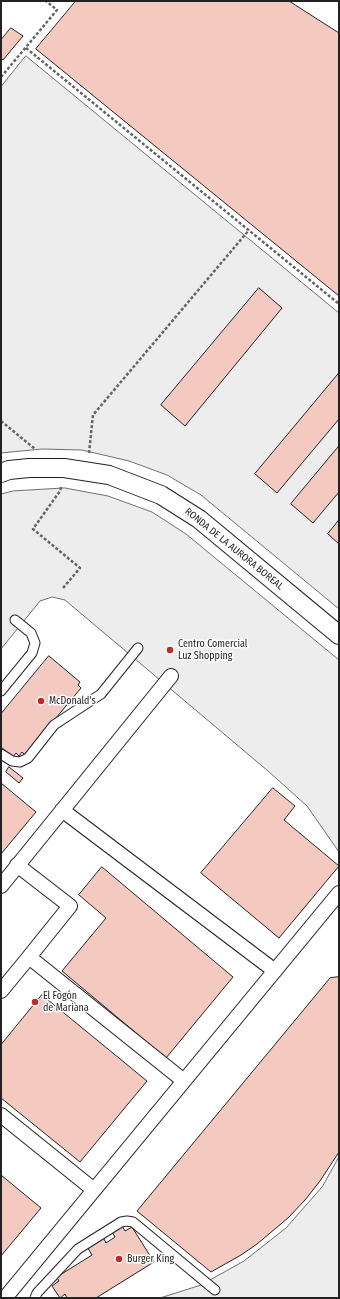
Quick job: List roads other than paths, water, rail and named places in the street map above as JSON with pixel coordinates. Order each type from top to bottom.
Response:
[{"type":"street","name":"RONDA DE LA AURORA BOREAL","points":[[1,473],[9,470],[30,468],[64,468],[109,475],[161,495],[198,519],[339,634]]},
{"type":"street","points":[[1,886],[171,676]]},
{"type":"street","points":[[62,810],[275,971]]},
{"type":"street","points":[[1,991],[70,906],[17,865]]},
{"type":"street","points":[[6,1298],[339,893]]},
{"type":"street","points":[[29,957],[184,1081]]},
{"type":"street","points":[[1,1115],[94,1190]]},
{"type":"lane","points":[[1,691],[32,653],[35,643],[31,633],[14,620]]},
{"type":"lane","points":[[1,754],[12,761],[20,762],[28,758],[54,726],[101,694],[138,648]]},
{"type":"lane","points":[[35,1298],[37,1293],[78,1250],[121,1222],[127,1221],[133,1222],[215,1290]]},
{"type":"place","name":"Centro Comercial Luz Shopping","points":[[170,650]]},
{"type":"place","name":"McDonald's","points":[[41,701]]},
{"type":"place","name":"El Fogón de Mariana","points":[[35,1002]]},
{"type":"place","name":"Burger King","points":[[119,1259]]}]
